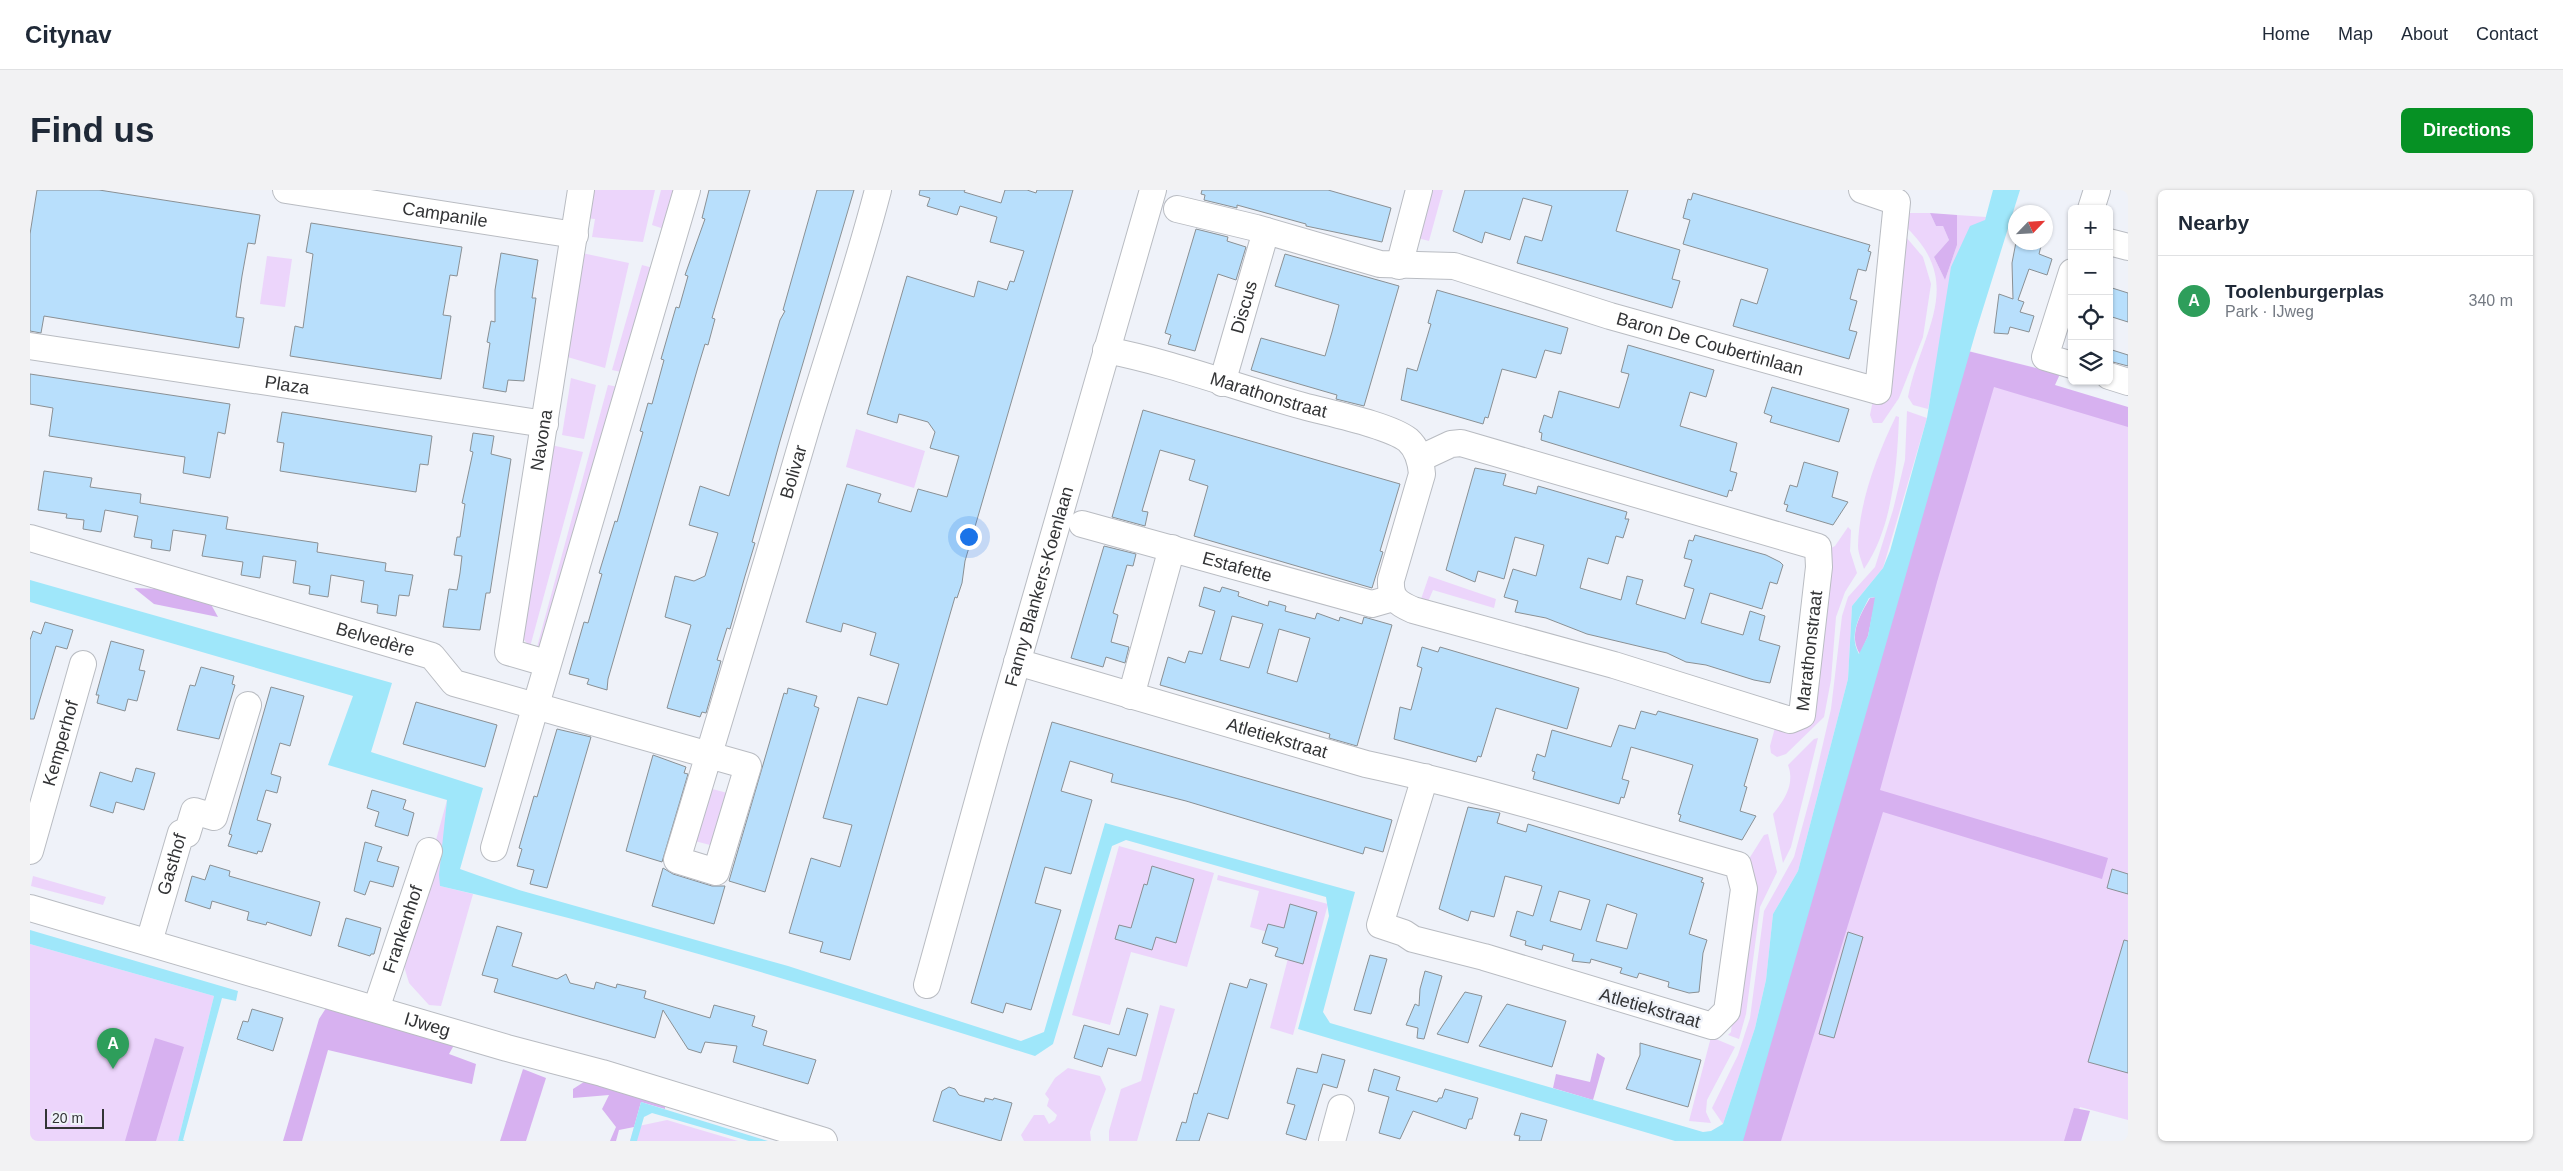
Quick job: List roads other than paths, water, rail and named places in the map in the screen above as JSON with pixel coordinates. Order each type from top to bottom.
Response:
[{"type":"street","name":"Campanile","points":[[286,190],[575,235]]},
{"type":"street","name":"Navona","points":[[546,663],[508,652],[581,190]]},
{"type":"street","points":[[494,848],[537,705],[546,663],[687,190]]},
{"type":"street","name":"Bolivar","points":[[709,755],[878,190]]},
{"type":"street","name":"Fanny Blankers-Koenlaan","points":[[927,985],[1017,662],[1153,190]]},
{"type":"street","points":[[1177,209],[1266,231],[1380,264],[1398,266],[1419,190]]},
{"type":"street","name":"Baron De Coubertinlaan","points":[[1398,266],[1454,266],[1610,316],[1878,391],[1897,202],[1862,190]]},
{"type":"street","points":[[2092,205],[2097,190]]},
{"type":"street","name":"Discus","points":[[1222,384],[1266,231]]},
{"type":"street","points":[[2113,243],[2128,248]]},
{"type":"street","points":[[2068,285],[2045,357],[2068,364]]},
{"type":"street","name":"Plaza","points":[[30,346],[544,424]]},
{"type":"street","name":"Marathonstraat","points":[[1106,350],[1135,356],[1222,384],[1375,426],[1408,440],[1421,458],[1451,444],[1461,442],[1818,547],[1819,567],[1802,714],[1790,720],[1614,665],[1413,610],[1393,598]]},
{"type":"street","points":[[2113,377],[2128,382]]},
{"type":"street","points":[[1393,598],[1390,591],[1390,580],[1422,474],[1421,458]]},
{"type":"street","name":"Estafette","points":[[1082,524],[1372,604],[1393,598]]},
{"type":"street","name":"Belvedère","points":[[30,538],[432,656],[454,683],[709,755]]},
{"type":"street","points":[[1131,696],[1172,548]]},
{"type":"street","name":"Atletiekstraat","points":[[1017,662],[1366,764],[1425,777],[1496,794],[1738,865],[1744,889],[1727,1011],[1712,1026],[1484,957],[1413,939],[1380,925],[1425,777]]},
{"type":"street","name":"Kemperhof","points":[[30,851],[83,664]]},
{"type":"street","name":"Gasthof","points":[[149,942],[182,833],[187,834],[194,811],[214,817],[248,705]]},
{"type":"street","name":"Frankenhof","points":[[376,1009],[429,851]]},
{"type":"street","name":"IJweg","points":[[30,908],[507,1048],[602,1073],[824,1141]]},
{"type":"street","points":[[1332,1141],[1341,1108]]},
{"type":"water","points":[[1993,190],[2020,190],[2015,205],[2008,205],[2008,228],[1976,331],[1743,1141],[1675,1141],[1298,1029],[1329,916],[1326,897],[1126,840],[1112,846],[1053,1044],[1035,1056],[665,944],[440,886],[439,875],[447,800],[328,765],[353,696],[30,602],[30,580],[392,683],[371,752],[483,788],[460,869],[519,890],[788,966],[1021,1041],[1044,1032],[1105,823],[1355,892],[1323,1012],[1330,1023],[1703,1132],[1711,1131],[1723,1124],[1755,1028],[1766,980],[1773,914],[1798,871],[1848,679],[1852,606],[1883,568],[1890,551],[1927,418],[1951,267],[1970,226],[1985,220]],"holes":[[[1875,597],[1868,636],[1859,654],[1856,647],[1855,632],[1862,611],[1869,598]]]},
{"type":"water","points":[[30,930],[238,991],[236,1001],[222,998],[183,1140],[185,1141],[178,1141],[214,996],[30,944]]},
{"type":"water","points":[[641,1102],[768,1141],[749,1141],[652,1113],[644,1117],[637,1141],[630,1141]]},
{"type":"place","name":"Toolenburgerplas","points":[[113,1069]]}]
